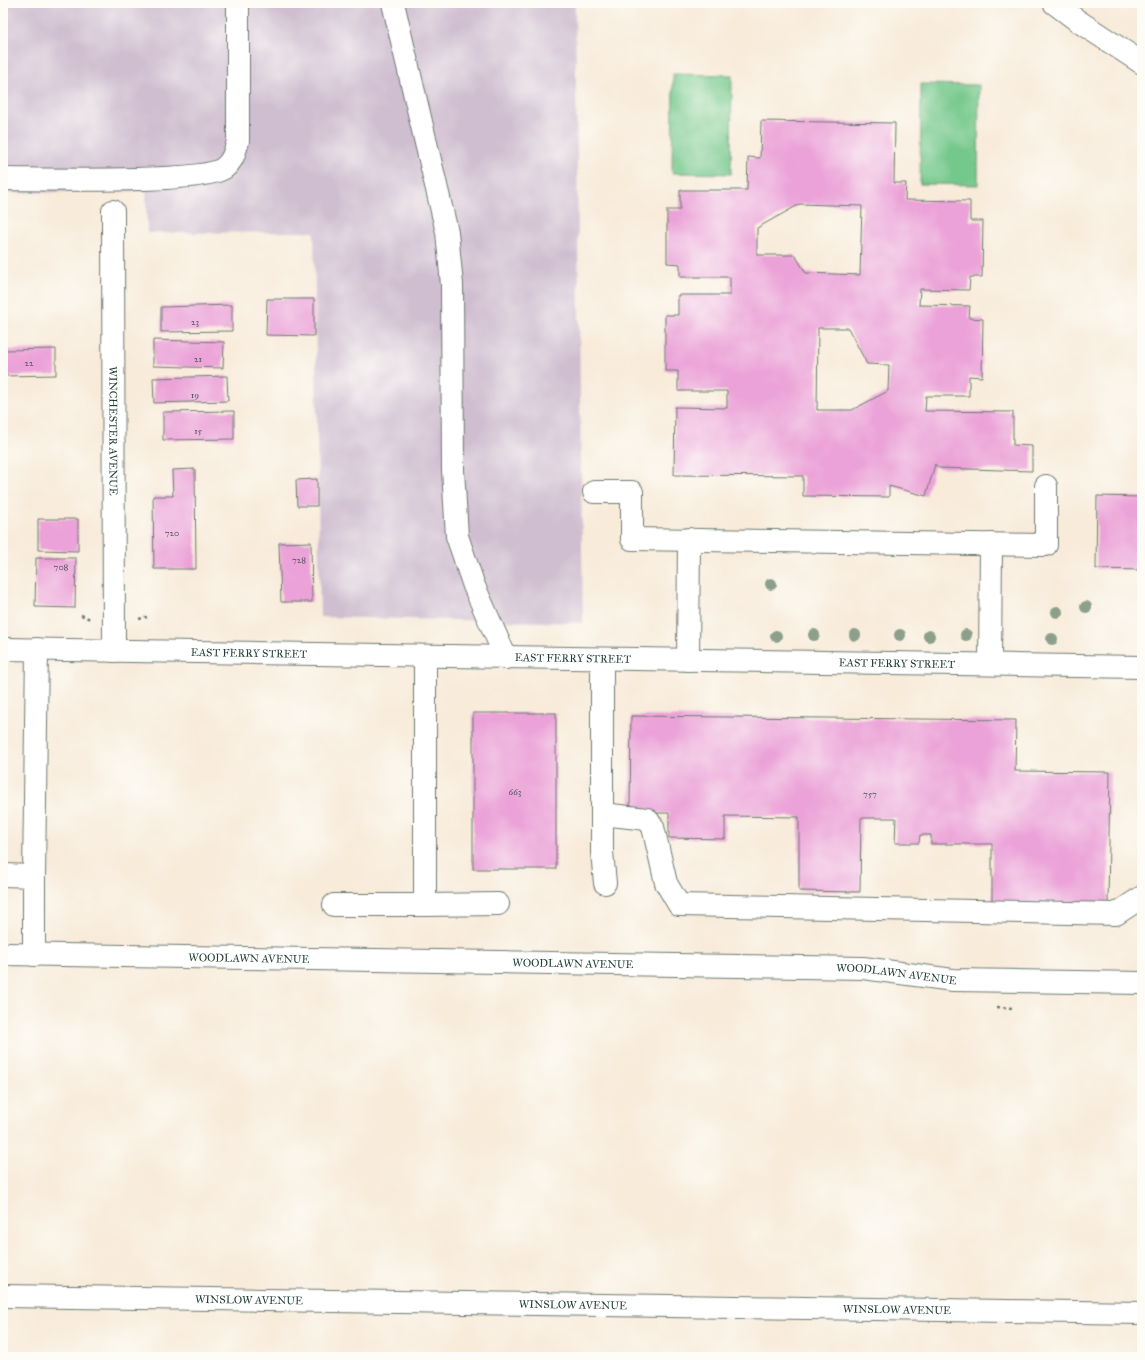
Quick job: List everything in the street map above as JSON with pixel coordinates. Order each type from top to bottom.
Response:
[{"type":"street","points":[[3,179],[118,179],[188,176],[211,173],[224,168],[232,160],[238,141],[238,3]]},
{"type":"street","points":[[393,3],[447,232],[452,286],[453,470],[457,536],[474,586],[506,658]]},
{"type":"street","points":[[1054,3],[1078,21],[1142,63]]},
{"type":"street","name":"WINCHESTER AVENUE","points":[[113,211],[114,651]]},
{"type":"street","points":[[594,492],[632,492],[632,539],[1046,545],[1046,486]]},
{"type":"street","points":[[688,660],[689,539]]},
{"type":"street","points":[[990,664],[991,544]]},
{"type":"street","name":"EAST FERRY STREET","points":[[3,648],[425,657],[1142,667]]},
{"type":"street","points":[[34,955],[36,649]]},
{"type":"street","points":[[425,657],[425,904]]},
{"type":"street","points":[[602,659],[602,852],[605,883]]},
{"type":"street","points":[[602,814],[647,819],[653,827],[666,883],[679,904],[1116,914],[1142,897]]},
{"type":"street","points":[[3,875],[34,876]]},
{"type":"street","points":[[334,904],[498,904]]},
{"type":"street","name":"WOODLAWN AVENUE","points":[[3,954],[855,968],[953,980],[1142,983]]},
{"type":"street","name":"WINSLOW AVENUE","points":[[3,1296],[1142,1314]]},
{"type":"path","points":[[81,615],[92,620]]},
{"type":"path","points":[[136,619],[147,617]]},
{"type":"path","points":[[994,1007],[1013,1008]]},
{"type":"shaded area","points":[[3,3],[575,3],[583,623],[320,617],[314,232],[147,233],[146,191],[3,193]]},
{"type":"green space","points":[[673,74],[732,75],[731,174],[672,173]]},
{"type":"green space","points":[[921,84],[979,85],[978,185],[920,184]]},
{"type":"building","points":[[761,121],[895,123],[894,183],[906,183],[905,200],[970,201],[970,221],[983,221],[982,277],[970,277],[969,290],[920,289],[919,305],[970,306],[969,318],[983,319],[982,377],[969,376],[969,396],[926,396],[925,411],[1013,412],[1013,445],[1032,446],[1032,471],[938,468],[935,464],[926,496],[889,486],[889,497],[803,496],[803,476],[674,475],[675,407],[727,408],[727,391],[678,391],[678,371],[665,371],[665,315],[678,315],[678,295],[730,295],[730,277],[680,277],[680,264],[667,263],[667,210],[680,210],[680,190],[747,190],[748,157],[760,158]],"holes":[[[800,204],[862,206],[860,275],[806,273],[795,255],[757,255],[757,228]],[[818,328],[848,328],[867,364],[889,365],[888,391],[852,410],[817,410]]]},
{"type":"building","points":[[267,299],[314,299],[314,336],[266,335]]},
{"type":"building","points":[[232,305],[232,331],[161,332],[161,307]]},
{"type":"building","points":[[153,340],[224,342],[223,368],[153,366]]},
{"type":"building","points":[[56,349],[56,375],[3,376],[3,350]]},
{"type":"building","points":[[227,376],[228,401],[154,403],[153,378]]},
{"type":"building","points":[[234,411],[234,439],[163,440],[163,412]]},
{"type":"building","points":[[195,469],[196,569],[154,569],[153,496],[173,496],[172,470]]},
{"type":"building","points":[[317,479],[317,506],[297,506],[296,480]]},
{"type":"building","points":[[1097,496],[1142,497],[1142,570],[1096,569]]},
{"type":"building","points":[[38,519],[78,519],[78,551],[38,550]]},
{"type":"building","points":[[311,542],[312,602],[281,602],[279,543]]},
{"type":"building","points":[[36,558],[76,558],[75,608],[35,607]]},
{"type":"building","points":[[473,713],[556,713],[556,869],[473,869]]},
{"type":"building","points":[[631,716],[1016,720],[1015,771],[1110,772],[1108,904],[992,902],[992,844],[931,844],[931,835],[920,835],[919,843],[895,843],[896,818],[861,818],[860,892],[799,891],[799,817],[725,816],[725,839],[669,838],[669,813],[630,813]]}]
